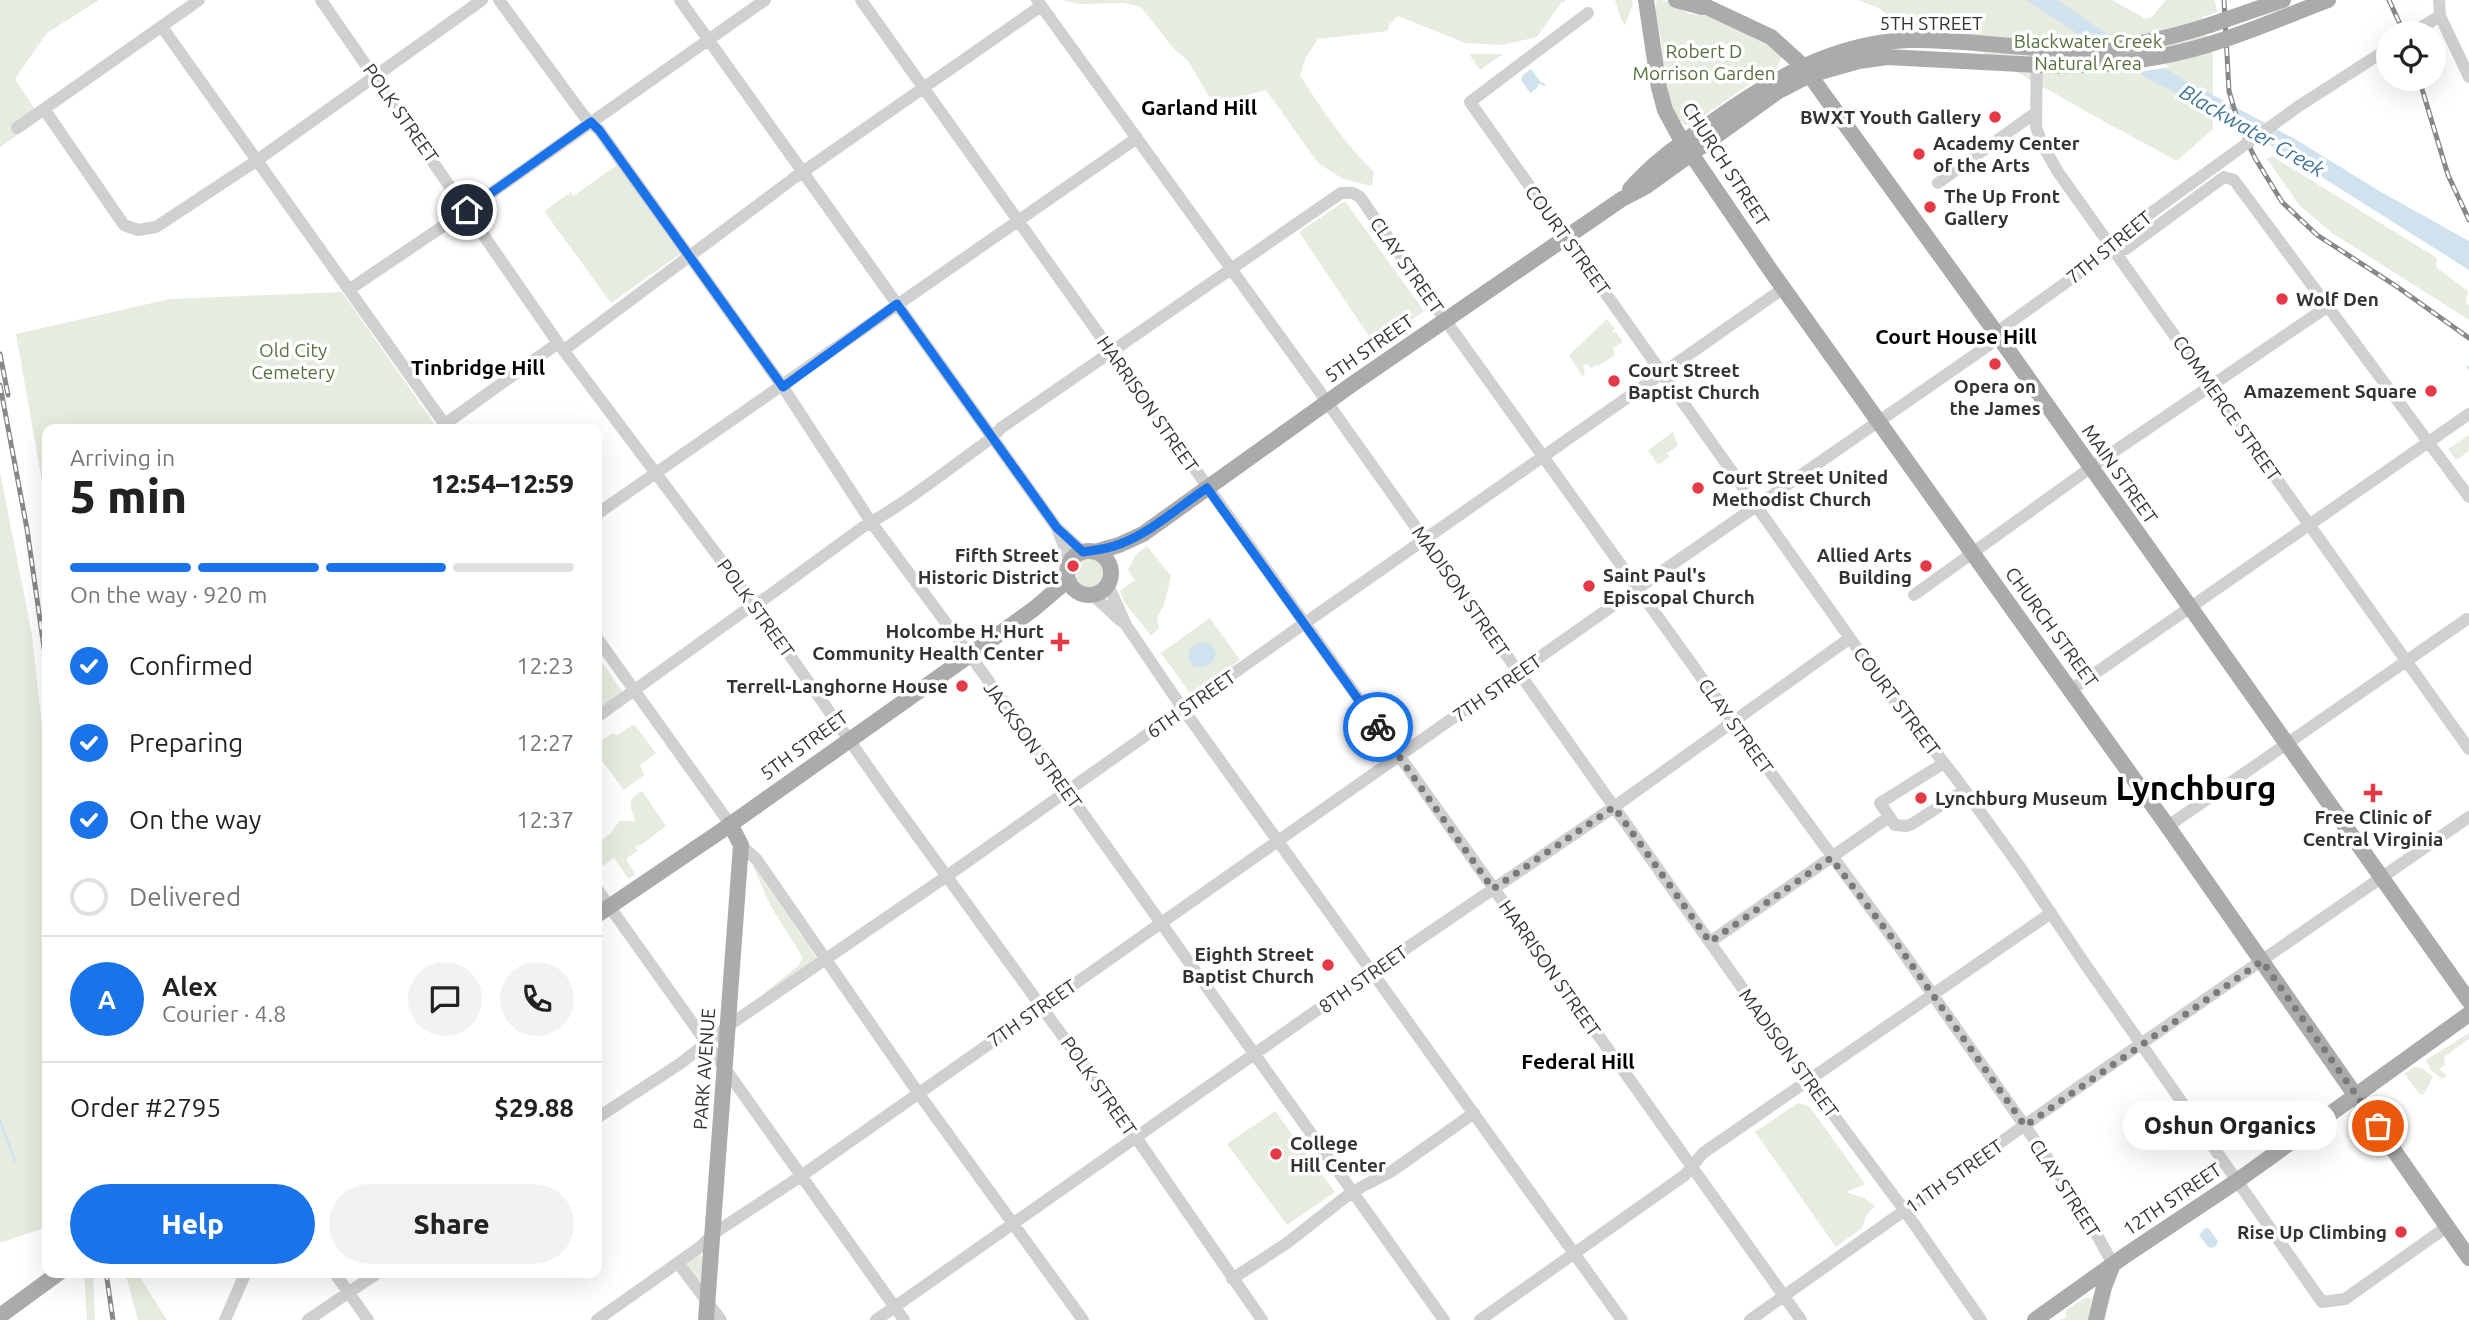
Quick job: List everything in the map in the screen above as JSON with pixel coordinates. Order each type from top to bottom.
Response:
[{"type":"main road","name":"CHURCH STREET","points":[[1647,0],[1659,88],[1665,110],[1687,147],[1878,421],[2168,826],[2469,1258]]},
{"type":"main road","name":"MAIN STREET","points":[[1676,0],[1699,4],[1771,37],[1807,71],[2469,1001]]},
{"type":"main road","points":[[2037,57],[2160,39],[2283,0]]},
{"type":"main road","points":[[2037,57],[2100,65],[2166,55],[2219,41],[2328,0]]},
{"type":"main road","name":"5TH STREET","points":[[1083,555],[1119,545],[1143,534],[1622,199],[1661,157],[1687,147],[1753,92],[1872,43],[1911,40],[1984,44],[2037,57]]},
{"type":"main road","name":"5TH STREET","points":[[1807,71],[1879,58],[1992,63],[2037,57]]},
{"type":"main road","name":"5TH STREET","points":[[1110,579],[1118,561],[1143,534]]},
{"type":"main road","points":[[1083,555],[1105,558],[1110,579],[1099,593],[1079,589],[1067,570],[1083,555]]},
{"type":"main road","name":"5TH STREET","points":[[603,910],[730,824],[1035,608],[1079,589]]},
{"type":"main road","points":[[730,824],[741,845]]},
{"type":"main road","name":"PARK AVENUE","points":[[706,1320],[741,845]]},
{"type":"main road","name":"12TH STREET","points":[[2035,1320],[2237,1181],[2469,1014]]},
{"type":"main road","points":[[2096,1320],[2113,1264]]},
{"type":"main road","points":[[0,1316],[52,1278]]},
{"type":"street","points":[[17,128],[200,0]]},
{"type":"street","name":"POLK STREET","points":[[321,0],[561,347],[754,604],[1042,1006],[1262,1320]]},
{"type":"street","points":[[44,109],[124,225],[138,230],[156,227],[256,161],[482,0]]},
{"type":"street","name":"JACKSON STREET","points":[[499,0],[599,130],[783,387],[871,522],[970,654],[1444,1320]]},
{"type":"street","points":[[680,0],[1057,528],[1083,555]]},
{"type":"street","points":[[350,289],[765,0]]},
{"type":"street","name":"HARRISON STREET","points":[[861,0],[1801,1320]]},
{"type":"street","points":[[2439,0],[2440,16],[2469,77]]},
{"type":"street","points":[[449,424],[689,256],[1039,3]]},
{"type":"street","name":"MADISON STREET","points":[[1039,3],[1328,403],[1981,1320]]},
{"type":"street","name":"COURT STREET","points":[[1588,13],[1470,102],[1896,703],[1965,790],[2322,1303],[2346,1299],[2448,1226]]},
{"type":"street","points":[[2432,21],[2440,16]]},
{"type":"street","points":[[162,27],[445,424]]},
{"type":"street","name":"7TH STREET","points":[[597,1320],[700,1247],[713,1234],[919,1094],[1638,588],[1989,345],[2004,327],[2114,248],[2126,231],[2299,106],[2376,56]]},
{"type":"street","name":"COMMERCE STREET","points":[[2037,57],[2036,127],[2050,158],[2469,749]]},
{"type":"street","points":[[1938,183],[2035,113]]},
{"type":"street","points":[[602,510],[783,387],[897,304],[1137,138]]},
{"type":"street","points":[[2114,248],[2126,249],[2224,177],[2234,180],[2469,498]]},
{"type":"street","name":"CLAY STREET","points":[[1231,268],[1341,193],[1353,193],[1360,197],[1446,321],[2025,1126],[2081,1206],[2113,1264]]},
{"type":"street","points":[[602,713],[993,438],[1001,428],[1231,268]]},
{"type":"street","name":"6TH STREET","points":[[602,1115],[947,876],[1784,288]]},
{"type":"street","points":[[1914,595],[2210,384],[2222,380],[2327,307]]},
{"type":"street","points":[[2071,690],[2469,414]]},
{"type":"street","points":[[1110,579],[1126,625],[1183,709],[1622,1320]]},
{"type":"street","points":[[1079,589],[1126,625]]},
{"type":"street","points":[[2168,826],[2467,619]]},
{"type":"street","name":"8TH STREET","points":[[876,1320],[1372,972],[1614,807],[1850,638]]},
{"type":"street","points":[[602,645],[730,824]]},
{"type":"street","points":[[1944,763],[1880,803],[1895,825],[1912,824],[1965,790]]},
{"type":"street","points":[[1710,942],[1889,817]]},
{"type":"street","name":"11TH STREET","points":[[1750,1320],[2469,817]]},
{"type":"street","points":[[741,845],[757,860],[919,1094],[1083,1320]]},
{"type":"street","points":[[603,910],[708,1043],[904,1320]]},
{"type":"street","points":[[1480,1320],[1685,1175],[1703,1153],[2051,913]]},
{"type":"street","points":[[1232,1279],[1287,1243],[1352,1192],[1392,1171],[1474,1113]]},
{"type":"street","points":[[678,1263],[722,1320]]},
{"type":"street","points":[[225,1320],[243,1278]]},
{"type":"street","points":[[338,1278],[368,1320]]},
{"type":"street","points":[[308,1320],[370,1278]]},
{"type":"green space","points":[[0,0],[99,0],[47,33],[15,79],[34,108],[35,123],[0,147]]},
{"type":"green space","points":[[1062,0],[1566,0],[1537,37],[1502,45],[1465,43],[1398,16],[1389,25],[1388,31],[1318,39],[1306,57],[1300,75],[1334,126],[1374,172],[1372,186],[1343,179],[1318,163],[1266,90],[1239,97],[1213,99],[1188,61],[1173,48],[1141,7],[1124,3],[1078,4]]},
{"type":"green space","points":[[1615,0],[1632,0],[1625,25],[1621,20]]},
{"type":"green space","name":"Robert D Morrison Garden","points":[[1657,0],[1668,2],[1691,14],[1707,16],[1738,28],[1767,43],[1784,57],[1777,68],[1758,78],[1692,124],[1685,125],[1681,121],[1677,123],[1666,81],[1656,14]]},
{"type":"green space","name":"Blackwater Creek Natural Area","points":[[1858,0],[2112,0],[2146,19],[2152,17],[2166,0],[2215,0],[2217,12],[2202,17],[2213,56],[2213,129],[2177,161],[1946,32],[1906,30],[1879,8]]},
{"type":"green space","points":[[1469,54],[1503,54],[1480,70]]},
{"type":"green space","points":[[2272,156],[2437,258],[2436,267],[2468,291],[2466,303],[2469,305],[2469,320],[2332,233],[2299,205],[2267,159]]},
{"type":"green space","points":[[617,165],[680,254],[611,303],[544,211],[571,192],[573,196]]},
{"type":"green space","points":[[1345,201],[1424,311],[1375,345],[1299,232]]},
{"type":"green space","name":"Old City Cemetery","points":[[342,292],[434,424],[42,424],[42,482],[16,334],[170,299]]},
{"type":"green space","points":[[1607,319],[1615,329],[1613,333],[1616,332],[1623,342],[1613,348],[1615,355],[1598,366],[1583,366],[1585,374],[1582,376],[1569,355]]},
{"type":"green space","points":[[1673,432],[1678,446],[1667,453],[1669,457],[1658,465],[1648,450]]},
{"type":"green space","points":[[2469,435],[2469,451],[2456,460],[2448,449]]},
{"type":"green space","points":[[0,472],[32,635],[42,727],[42,1229],[0,1243]]},
{"type":"green space","points":[[1147,546],[1171,576],[1164,605],[1157,618],[1159,628],[1151,636],[1125,603],[1120,591],[1135,580],[1128,570],[1136,554]]},
{"type":"green space","points":[[1089,559],[1099,563],[1103,573],[1099,583],[1089,587],[1079,583],[1075,573],[1079,563]]},
{"type":"green space","points":[[1210,618],[1240,660],[1191,695],[1161,653]]},
{"type":"green space","points":[[602,662],[624,694],[602,709]]},
{"type":"green space","points":[[634,724],[656,753],[640,765],[644,775],[624,790],[602,761],[602,740],[613,733],[617,735]]},
{"type":"green space","points":[[642,791],[666,826],[636,846],[636,850],[639,850],[626,859],[635,874],[629,879],[614,858],[602,866],[602,840],[612,832],[619,821],[635,821],[631,804],[633,797]]},
{"type":"green space","points":[[752,864],[818,960],[764,996],[764,993],[798,966],[803,958],[770,905]]},
{"type":"green space","points":[[2469,1033],[2469,1039],[2444,1057],[2445,1065],[2439,1069],[2447,1076],[2442,1079],[2431,1070],[2426,1060]]},
{"type":"green space","points":[[2414,1067],[2422,1068],[2433,1077],[2424,1094],[2419,1094],[2405,1074]]},
{"type":"green space","points":[[1798,1103],[1809,1106],[1865,1184],[1846,1192],[1864,1198],[1875,1206],[1866,1216],[1862,1228],[1836,1247],[1755,1132]]},
{"type":"green space","points":[[1275,1111],[1335,1192],[1287,1225],[1227,1144]]},
{"type":"green space","points":[[699,1255],[703,1257],[700,1285],[685,1266]]},
{"type":"green space","points":[[84,1278],[93,1278],[95,1320],[87,1320]]},
{"type":"green space","points":[[127,1278],[141,1278],[167,1320],[138,1320]]},
{"type":"green space","points":[[2087,1297],[2092,1299],[2088,1320],[2061,1320],[2066,1317],[2066,1310]]},
{"type":"water","name":"Blackwater Creek","points":[[2026,0],[2058,0],[2098,28],[2183,79],[2295,139],[2381,192],[2469,241],[2469,270],[2287,155],[2206,108],[2148,79]]},
{"type":"water","points":[[1531,69],[1540,81],[1537,88],[1530,93],[1521,80]]},
{"type":"water","points":[[1201,642],[1210,644],[1216,652],[1214,661],[1204,667],[1193,667],[1188,656],[1190,648]]},
{"type":"water","points":[[2205,1228],[2209,1229],[2218,1241],[2212,1248],[2208,1247],[2199,1235]]},
{"type":"pier","points":[[2119,36],[2170,67],[2133,73],[2080,39]]},
{"type":"waterway","points":[[1539,82],[1544,85]]},
{"type":"waterway","points":[[0,1120],[15,1161]]},
{"type":"railway","points":[[2224,0],[2229,91],[2239,125],[2255,158],[2282,202],[2317,235],[2469,338]]},
{"type":"railway","points":[[2389,0],[2399,21]]},
{"type":"railway","points":[[2423,91],[2448,175],[2469,220]]},
{"type":"railway","points":[[0,354],[8,395]]},
{"type":"railway","points":[[0,385],[27,529],[42,634]]},
{"type":"railway","points":[[107,1278],[113,1320]]},
{"type":"way so far","points":[[1378,727],[1493,889],[1614,807],[1710,942],[1831,858],[1902,951],[2025,1126],[2262,961],[2378,1126]]},
{"type":"place","name":"BWXT Youth Gallery","points":[[1995,117]]},
{"type":"place","name":"Academy Center of the Arts","points":[[1919,154]]},
{"type":"place","name":"The Up Front Gallery","points":[[1930,207]]},
{"type":"place","name":"Wolf Den","points":[[2282,299]]},
{"type":"place","name":"Opera on the James","points":[[1995,364]]},
{"type":"place","name":"Court Street Baptist Church","points":[[1614,381]]},
{"type":"place","name":"Amazement Square","points":[[2431,391]]},
{"type":"place","name":"Court Street United Methodist Church","points":[[1698,488]]},
{"type":"place","name":"Fifth Street Historic District","points":[[1073,566]]},
{"type":"place","name":"Allied Arts Building","points":[[1926,566]]},
{"type":"place","name":"Saint Paul's Episcopal Church","points":[[1589,586]]},
{"type":"place","name":"Holcombe H. Hurt Community Health Center","points":[[1060,642]]},
{"type":"place","name":"Terrell-Langhorne House","points":[[962,686]]},
{"type":"place","name":"Free Clinic of Central Virginia","points":[[2373,793]]},
{"type":"place","name":"Lynchburg Museum","points":[[1921,798]]},
{"type":"place","name":"Eighth Street Baptist Church","points":[[1328,965]]},
{"type":"place","name":"Oshun Organics","points":[[2378,1126]]},
{"type":"place","name":"College Hill Center","points":[[1276,1154]]},
{"type":"place","name":"Rise Up Climbing","points":[[2401,1232]]},
{"type":"district","name":"Garland Hill","points":[[1199,108]]},
{"type":"district","name":"Court House Hill","points":[[1956,337]]},
{"type":"district","name":"Tinbridge Hill","points":[[478,368]]},
{"type":"district","name":"Lynchburg","points":[[2196,788]]},
{"type":"district","name":"Federal Hill","points":[[1578,1062]]},
{"type":"route","points":[[467,210],[591,122],[783,387],[897,304],[1057,528],[1083,552],[1095,552],[1119,545],[1143,534],[1207,488],[1378,727]]}]
